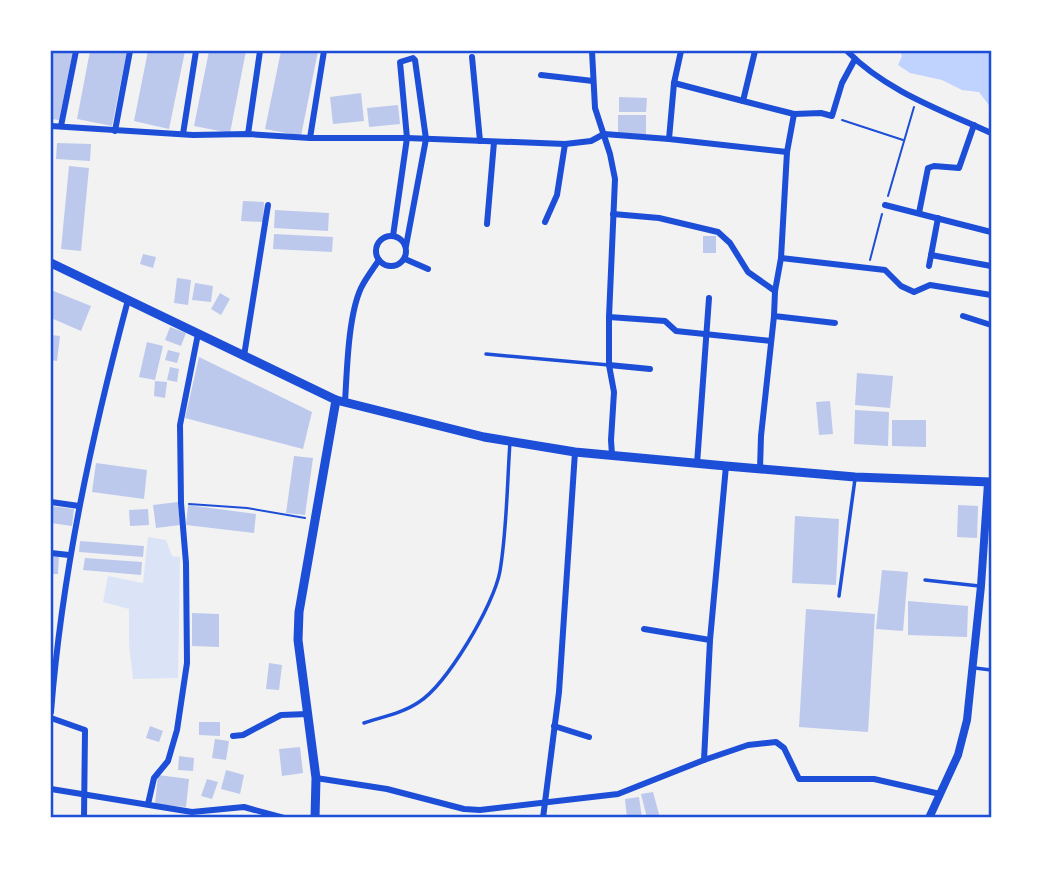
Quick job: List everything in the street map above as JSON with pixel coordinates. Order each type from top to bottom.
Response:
[{"type":"main road","points":[[51,263],[341,401],[510,442],[575,452],[697,464],[855,477],[990,482]]},
{"type":"main road","points":[[315,818],[316,778],[299,640],[299,612],[341,401]]},
{"type":"street","points":[[61,127],[76,51]]},
{"type":"street","points":[[115,131],[130,51]]},
{"type":"street","points":[[183,134],[196,51]]},
{"type":"street","points":[[248,134],[260,51]]},
{"type":"street","points":[[310,138],[324,51]]},
{"type":"street","points":[[592,51],[595,108],[615,179],[609,317],[609,365],[614,392],[612,455]]},
{"type":"street","points":[[669,139],[674,83],[681,51]]},
{"type":"street","points":[[743,101],[755,51]]},
{"type":"street","points":[[847,51],[883,81],[991,133]]},
{"type":"street","points":[[472,57],[480,141]]},
{"type":"street","points":[[393,236],[407,138],[400,62],[413,58],[426,139],[405,259],[392,266],[379,260],[376,253],[377,245],[382,239],[393,236],[401,239],[406,246]]},
{"type":"street","points":[[674,83],[794,114],[821,113],[832,116],[842,83],[855,59]]},
{"type":"street","points":[[541,75],[593,81]]},
{"type":"street","points":[[761,469],[761,436],[775,291],[781,258],[787,152],[794,114]]},
{"type":"street","points":[[919,213],[928,168],[959,168],[974,125]]},
{"type":"street","points":[[51,126],[183,134],[565,144],[591,141],[604,134],[787,152]]},
{"type":"street","points":[[486,224],[494,142]]},
{"type":"street","points":[[545,222],[556,195],[565,144]]},
{"type":"street","points":[[244,356],[268,205]]},
{"type":"street","points":[[885,205],[991,232]]},
{"type":"street","points":[[613,214],[659,219],[718,232],[730,243],[748,272],[775,291]]},
{"type":"street","points":[[929,266],[938,218]]},
{"type":"street","points":[[931,255],[991,266]]},
{"type":"street","points":[[781,258],[885,270],[901,286],[914,292],[930,285],[991,295]]},
{"type":"street","points":[[405,259],[428,269]]},
{"type":"street","points":[[341,401],[356,302],[379,260]]},
{"type":"street","points":[[697,464],[709,298]]},
{"type":"street","points":[[51,712],[52,675],[69,555],[101,402],[128,300]]},
{"type":"street","points":[[774,316],[835,323]]},
{"type":"street","points":[[963,316],[991,325]]},
{"type":"street","points":[[609,317],[665,321],[676,331],[771,341]]},
{"type":"street","points":[[148,804],[154,778],[168,761],[177,730],[187,663],[180,425],[198,334]]},
{"type":"street","points":[[609,365],[650,369]]},
{"type":"street","points":[[542,818],[560,679],[575,452]]},
{"type":"street","points":[[704,760],[710,640],[726,466]]},
{"type":"street","points":[[929,818],[964,737],[990,482]]},
{"type":"street","points":[[51,502],[79,506]]},
{"type":"street","points":[[51,553],[69,555]]},
{"type":"street","points":[[644,629],[710,640]]},
{"type":"street","points":[[233,736],[243,735],[281,715],[308,714]]},
{"type":"street","points":[[51,718],[85,730],[84,818]]},
{"type":"street","points":[[554,726],[589,737]]},
{"type":"street","points":[[316,778],[387,789],[472,810],[586,799],[630,791],[704,760],[755,744],[776,742],[784,748],[799,779],[874,779],[940,794]]},
{"type":"street","points":[[51,789],[192,812],[244,807],[284,818]]},
{"type":"lane","points":[[855,59],[860,51]]},
{"type":"lane","points":[[486,354],[609,365]]},
{"type":"lane","points":[[364,723],[411,707],[427,697],[455,663],[482,614],[500,573],[510,442]]},
{"type":"lane","points":[[839,596],[855,477]]},
{"type":"lane","points":[[925,580],[981,586]]},
{"type":"lane","points":[[973,668],[991,670]]},
{"type":"path","points":[[868,268],[916,99]]},
{"type":"path","points":[[841,120],[903,140]]},
{"type":"path","points":[[181,503],[247,508],[316,520]]},
{"type":"shaded area","points":[[148,537],[166,540],[172,556],[180,557],[178,678],[133,679],[129,609],[103,602],[108,576],[143,583]]},
{"type":"water","points":[[900,51],[991,51],[991,108],[979,92],[962,90],[942,80],[910,73],[898,65],[902,56]]},
{"type":"building","points":[[51,51],[73,51],[59,120],[51,119]]},
{"type":"building","points":[[90,51],[127,51],[112,126],[77,119]]},
{"type":"building","points":[[148,51],[185,51],[169,129],[134,121]]},
{"type":"building","points":[[209,51],[246,51],[230,133],[194,126]]},
{"type":"building","points":[[281,51],[318,51],[301,136],[265,129]]},
{"type":"building","points":[[361,93],[364,121],[333,124],[330,97]]},
{"type":"building","points":[[619,97],[647,98],[646,112],[619,112]]},
{"type":"building","points":[[398,105],[400,124],[369,127],[367,108]]},
{"type":"building","points":[[618,115],[646,115],[646,134],[618,135]]},
{"type":"building","points":[[57,143],[91,144],[90,161],[56,159]]},
{"type":"building","points":[[69,166],[89,168],[81,251],[61,249]]},
{"type":"building","points":[[243,201],[264,202],[263,222],[241,221]]},
{"type":"building","points":[[275,210],[329,213],[328,231],[274,228]]},
{"type":"building","points":[[274,234],[333,237],[332,252],[273,249]]},
{"type":"building","points":[[703,236],[716,236],[716,253],[703,253]]},
{"type":"building","points":[[143,254],[156,257],[153,268],[140,264]]},
{"type":"building","points":[[177,278],[191,280],[188,305],[174,303]]},
{"type":"building","points":[[195,283],[213,286],[211,302],[192,300]]},
{"type":"building","points":[[51,290],[91,306],[81,331],[51,318]]},
{"type":"building","points":[[220,293],[230,299],[221,315],[211,309]]},
{"type":"building","points":[[170,327],[186,333],[181,346],[165,340]]},
{"type":"building","points":[[51,335],[60,336],[57,361],[51,360]]},
{"type":"building","points":[[147,342],[163,346],[155,380],[139,377]]},
{"type":"building","points":[[168,350],[180,353],[177,363],[165,360]]},
{"type":"building","points":[[199,357],[312,412],[303,449],[185,418]]},
{"type":"building","points":[[170,367],[179,369],[177,382],[167,380]]},
{"type":"building","points":[[857,373],[893,376],[890,408],[855,405]]},
{"type":"building","points":[[155,381],[167,382],[165,398],[154,396]]},
{"type":"building","points":[[830,401],[833,434],[819,435],[816,402]]},
{"type":"building","points":[[855,410],[889,412],[888,446],[854,444]]},
{"type":"building","points":[[892,420],[926,420],[926,447],[892,446]]},
{"type":"building","points":[[294,456],[313,458],[305,515],[286,513]]},
{"type":"building","points":[[96,463],[147,470],[144,499],[92,492]]},
{"type":"building","points":[[178,502],[180,525],[156,528],[153,505]]},
{"type":"building","points":[[188,505],[256,514],[254,533],[186,525]]},
{"type":"building","points":[[958,505],[978,506],[977,538],[957,537]]},
{"type":"building","points":[[51,506],[74,509],[72,526],[51,523]]},
{"type":"building","points":[[148,509],[149,525],[130,526],[129,510]]},
{"type":"building","points":[[795,516],[839,519],[836,585],[792,583]]},
{"type":"building","points":[[80,541],[144,546],[143,557],[79,552]]},
{"type":"building","points":[[51,556],[59,556],[58,574],[51,574]]},
{"type":"building","points":[[85,558],[142,562],[141,575],[83,570]]},
{"type":"building","points":[[882,570],[908,572],[903,631],[876,629]]},
{"type":"building","points":[[908,601],[968,606],[967,637],[908,635]]},
{"type":"building","points":[[806,609],[875,614],[868,732],[799,727]]},
{"type":"building","points":[[192,613],[219,614],[219,647],[192,646]]},
{"type":"building","points":[[269,663],[282,665],[279,690],[266,689]]},
{"type":"building","points":[[199,722],[220,722],[220,736],[199,735]]},
{"type":"building","points":[[150,726],[163,731],[159,742],[146,738]]},
{"type":"building","points":[[215,739],[229,741],[226,760],[212,758]]},
{"type":"building","points":[[300,747],[303,773],[282,776],[279,749]]},
{"type":"building","points":[[179,756],[194,758],[193,771],[178,770]]},
{"type":"building","points":[[226,770],[244,775],[240,794],[221,789]]},
{"type":"building","points":[[158,775],[189,779],[186,807],[155,804]]},
{"type":"building","points":[[207,779],[218,782],[212,799],[201,796]]},
{"type":"building","points":[[653,792],[660,818],[647,818],[641,794]]},
{"type":"building","points":[[639,797],[642,818],[627,818],[625,799]]}]
